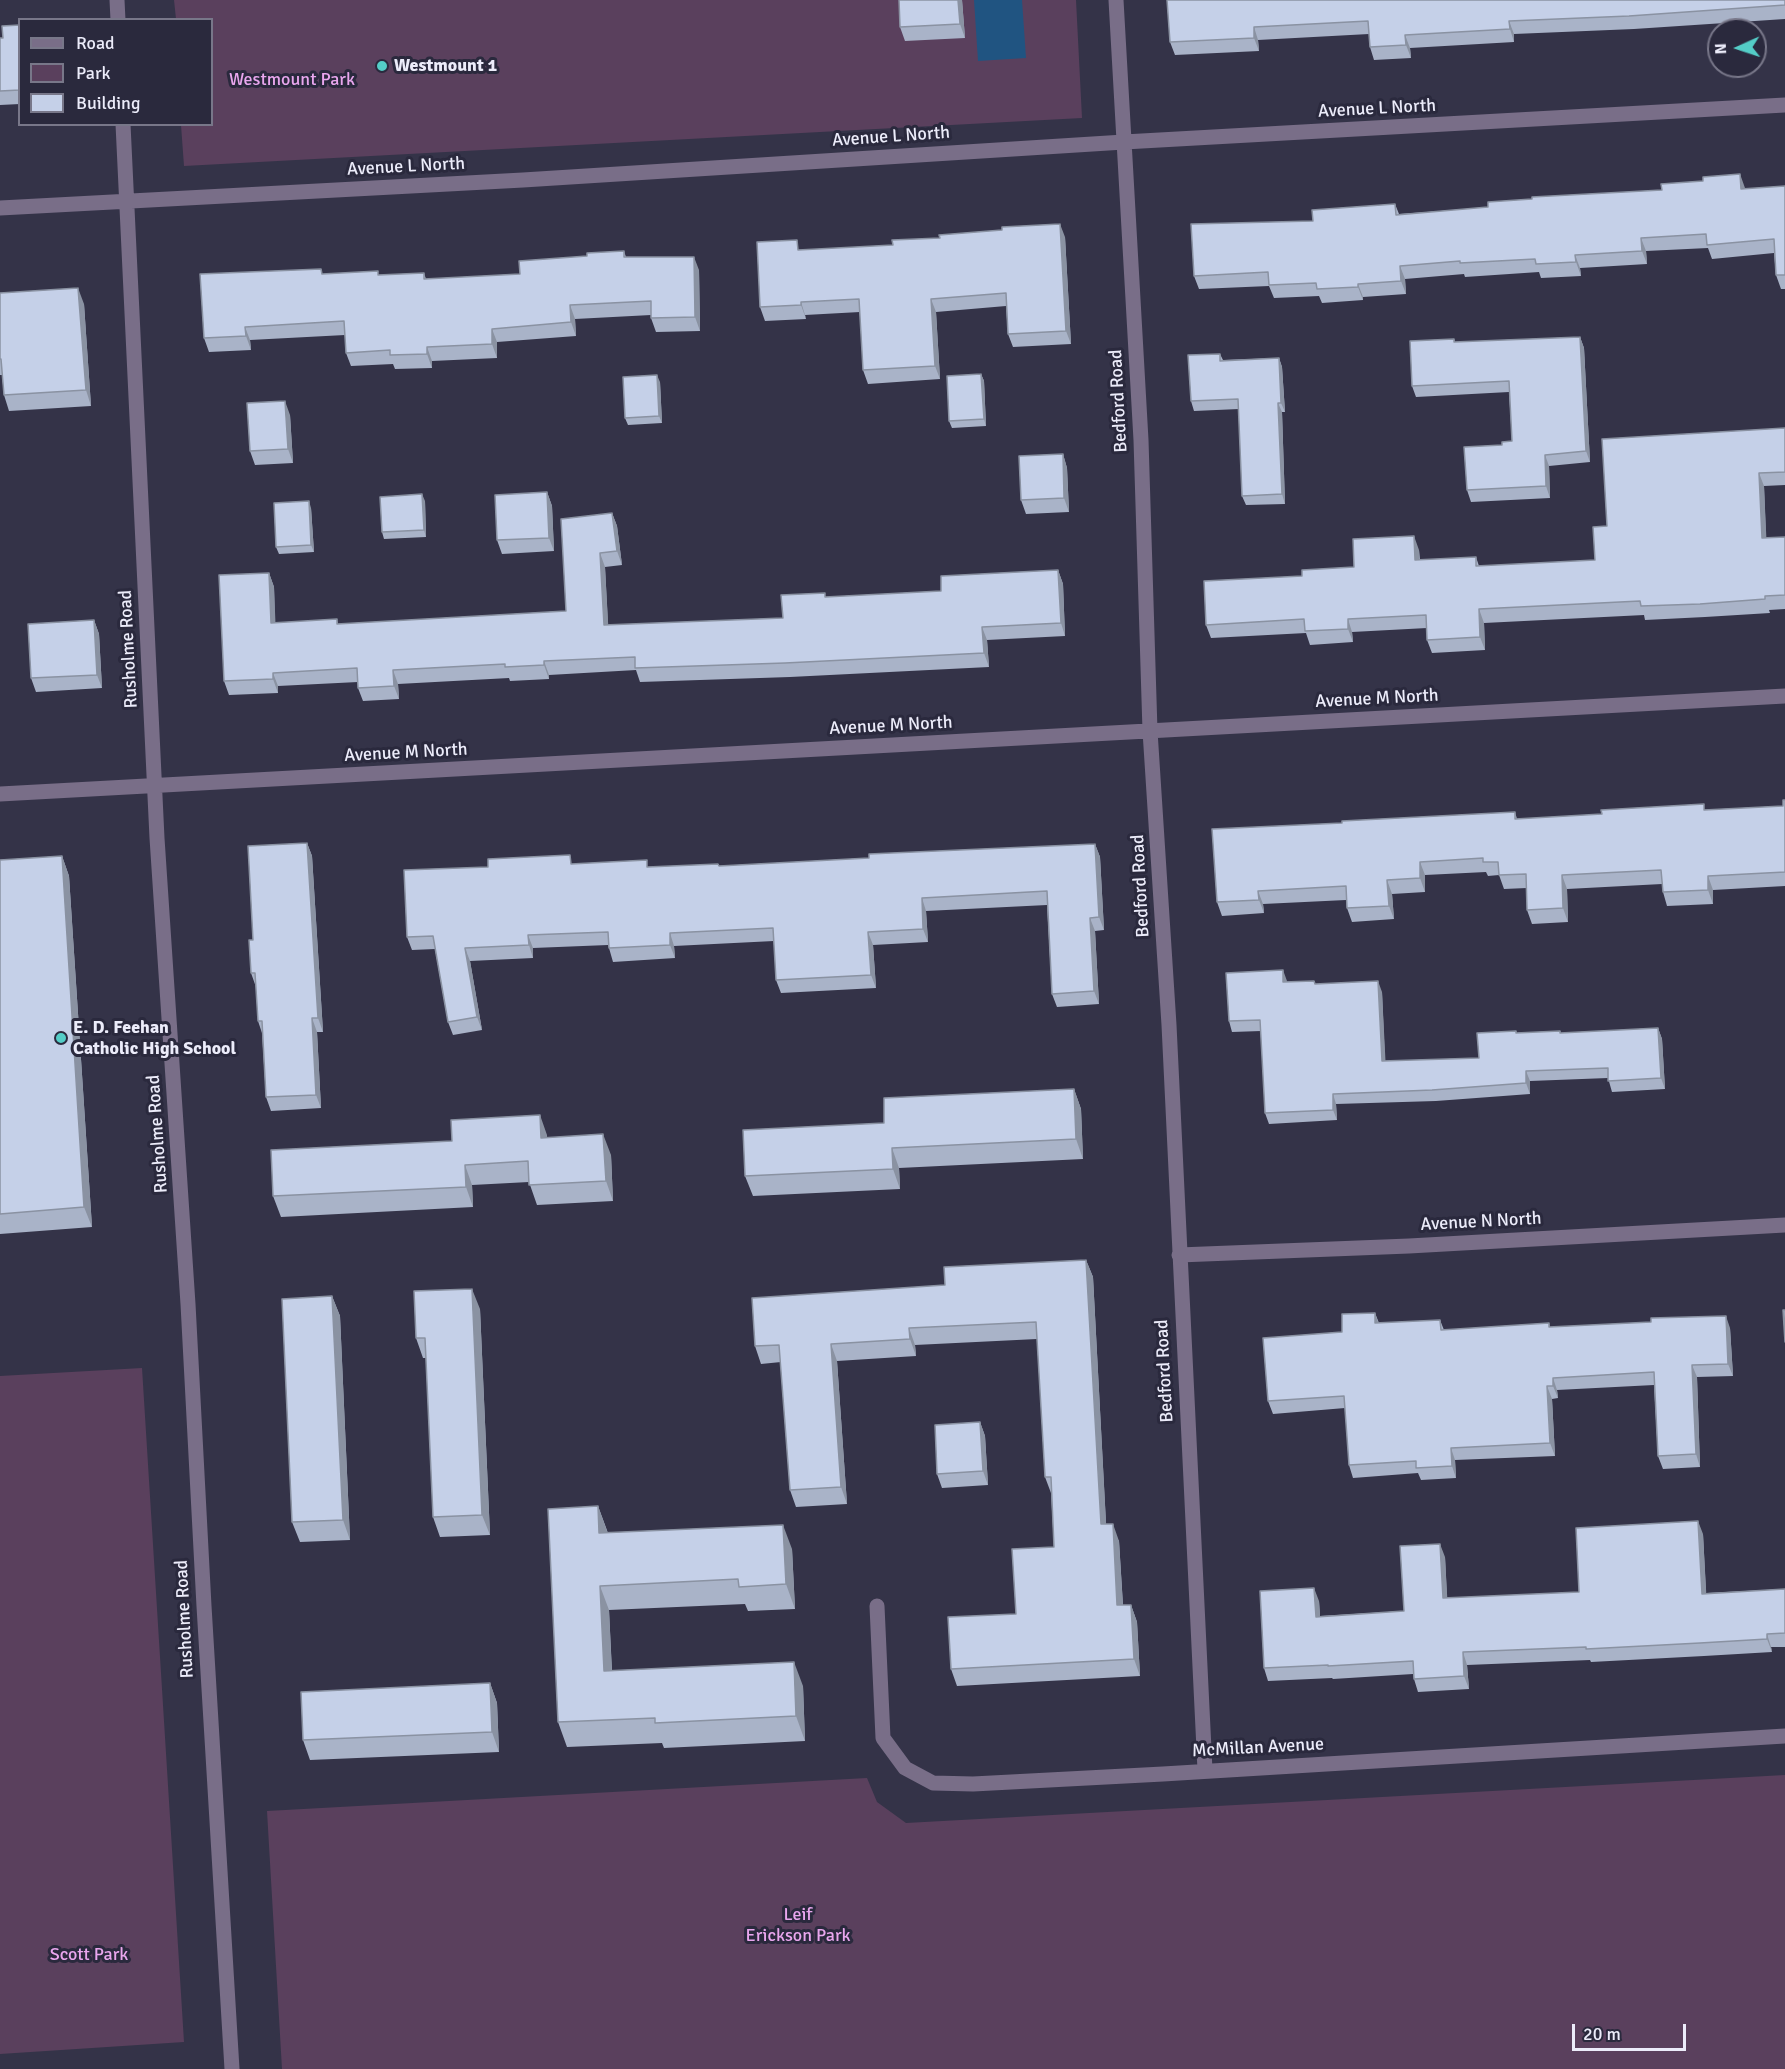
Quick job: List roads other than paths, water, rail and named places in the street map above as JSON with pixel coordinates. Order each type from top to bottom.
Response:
[{"type":"street","points":[[117,0],[118,18]]},
{"type":"street","name":"Bedford Road","points":[[1116,0],[1141,440],[1150,731],[1169,1035],[1205,1770]]},
{"type":"street","name":"Avenue L North","points":[[0,208],[523,180],[1124,142],[1785,105]]},
{"type":"street","name":"Rusholme Road","points":[[123,126],[155,786],[189,1316],[232,2069]]},
{"type":"street","name":"Avenue M North","points":[[0,794],[1785,696]]},
{"type":"street","name":"Avenue N North","points":[[1179,1255],[1409,1246],[1785,1225]]},
{"type":"street","name":"McMillan Avenue","points":[[877,1606],[883,1738],[905,1768],[933,1783],[973,1784],[1785,1736]]},
{"type":"water","points":[[974,0],[1022,0],[1026,58],[978,61]]},
{"type":"place","name":"Westmount 1","points":[[382,66]]},
{"type":"place","name":"E. D. Feehan Catholic High School","points":[[61,1038]]},
{"type":"park label","name":"Westmount Park","points":[[292,80]]},
{"type":"park label","name":"Leif Erickson Park","points":[[798,1925]]},
{"type":"park label","name":"Scott Park","points":[[89,1955]]}]
